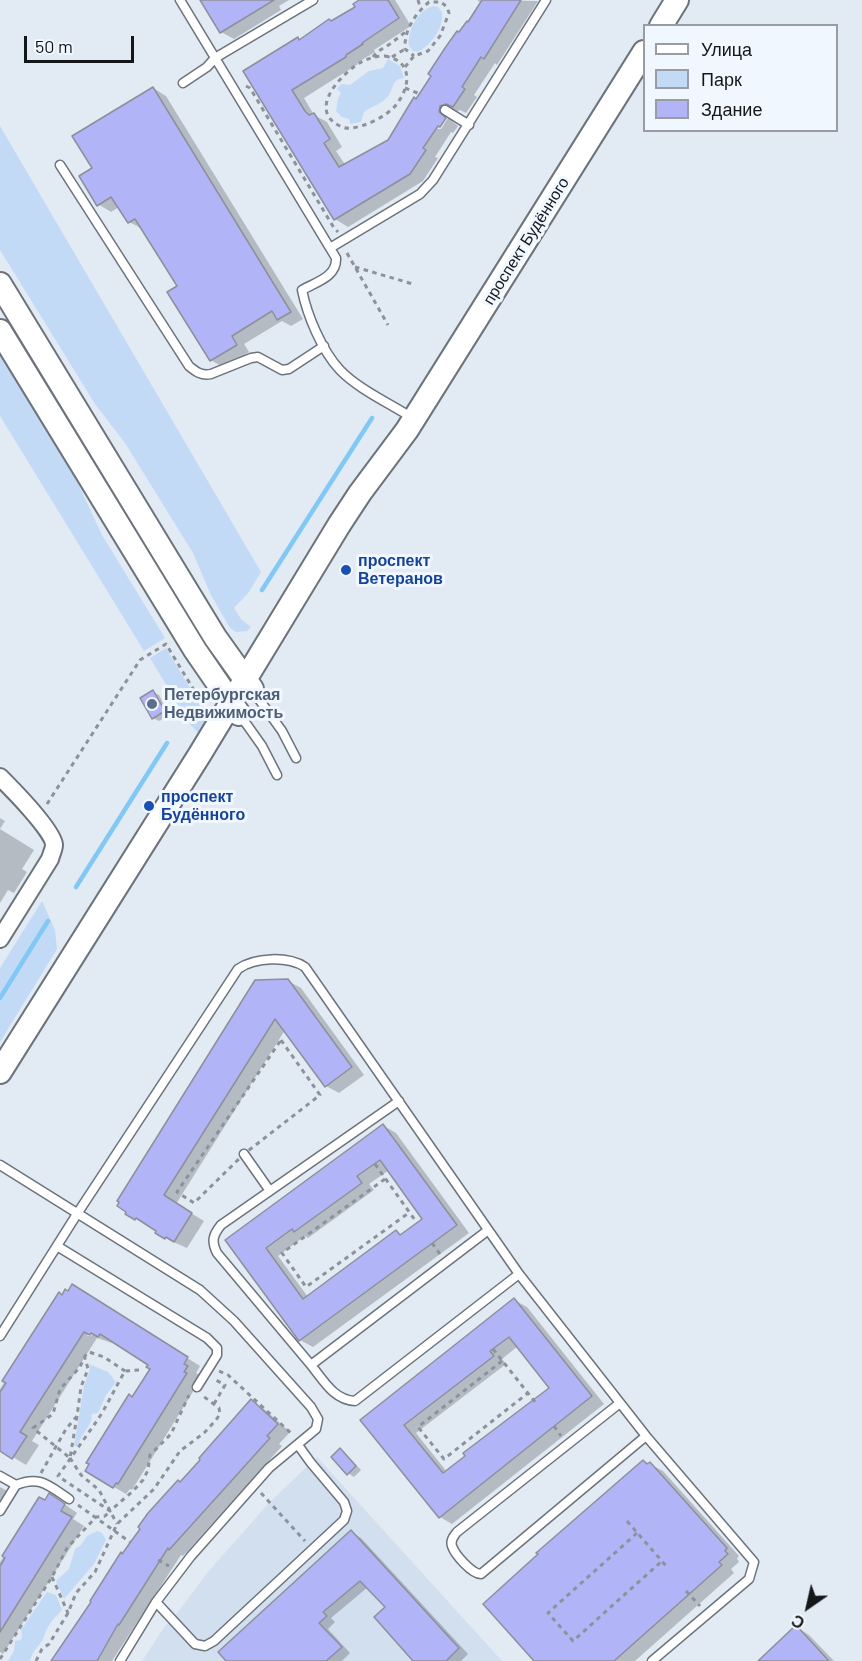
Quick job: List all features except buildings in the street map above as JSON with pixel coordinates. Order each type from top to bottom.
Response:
[{"type":"main road","points":[[662,24],[677,0]]},
{"type":"main road","name":"проспект Будённого","points":[[249,685],[273,633],[360,493],[411,424],[643,55]]},
{"type":"main road","points":[[0,284],[216,638],[249,685]]},
{"type":"main road","points":[[0,331],[195,650],[235,710]]},
{"type":"main road","name":"проспект Будённого","points":[[0,1073],[381,482],[411,424]]},
{"type":"main road","points":[[216,638],[238,646],[248,646],[273,633]]},
{"type":"street","points":[[0,777],[36,816],[53,838],[54,845],[50,859],[0,939]]},
{"type":"lane","points":[[180,0],[336,258],[334,272],[302,290],[306,309],[324,346],[339,370],[411,424]]},
{"type":"lane","points":[[183,83],[207,67],[215,58],[313,0]]},
{"type":"lane","points":[[330,248],[342,237],[420,194],[439,172],[546,0]]},
{"type":"lane","points":[[445,110],[469,125]]},
{"type":"lane","points":[[60,165],[189,366],[197,372],[205,375],[211,374],[258,357],[282,370],[289,369],[305,356],[324,346]]},
{"type":"lane","points":[[249,685],[282,731],[296,758]]},
{"type":"lane","points":[[235,710],[262,746],[277,775]]},
{"type":"lane","points":[[0,1336],[76,1214],[238,969],[247,963],[297,962],[305,967],[519,1274],[646,1436],[754,1562],[749,1579],[652,1661]]},
{"type":"lane","points":[[399,1101],[221,1225],[213,1234],[213,1245],[217,1253],[331,1390],[343,1400],[355,1401],[519,1274]]},
{"type":"lane","points":[[244,1154],[270,1191]]},
{"type":"lane","points":[[0,1165],[201,1290],[218,1304],[311,1407],[318,1419],[316,1430],[269,1467],[191,1556],[156,1602],[120,1661]]},
{"type":"lane","points":[[311,1365],[488,1231]]},
{"type":"lane","points":[[57,1245],[207,1338],[217,1348],[217,1355],[197,1387]]},
{"type":"lane","points":[[620,1403],[457,1532],[452,1540],[452,1547],[471,1570],[476,1574],[481,1574],[646,1436]]},
{"type":"lane","points":[[156,1602],[195,1644],[205,1646],[214,1641],[344,1520],[346,1511],[344,1502],[310,1463],[298,1445]]},
{"type":"lane","points":[[0,1476],[16,1485]]},
{"type":"lane","points":[[0,1511],[16,1485],[25,1481],[43,1482],[69,1499]]},
{"type":"path","points":[[418,0],[421,10]]},
{"type":"path","points":[[405,49],[405,39],[409,28],[429,1],[441,3],[447,8],[448,20],[440,36],[428,51],[414,56],[405,67]]},
{"type":"path","points":[[373,57],[409,28]]},
{"type":"path","points":[[405,49],[414,56]]},
{"type":"path","points":[[392,57],[405,49]]},
{"type":"path","points":[[373,57],[392,57],[405,67],[407,78],[405,88],[396,105],[386,114],[353,128],[344,128],[334,122],[326,107],[330,92],[343,75],[362,61],[373,57]]},
{"type":"path","points":[[240,85],[250,88],[334,228],[340,233],[354,267],[388,325]]},
{"type":"path","points":[[405,88],[420,94]]},
{"type":"path","points":[[354,267],[413,284]]},
{"type":"path","points":[[46,804],[140,660],[166,644],[206,710],[208,718]]},
{"type":"path","points":[[280,1040],[320,1095],[244,1154],[194,1203],[177,1192],[280,1040]]},
{"type":"path","points":[[375,1164],[417,1223]]},
{"type":"path","points":[[385,1179],[282,1253],[306,1287],[410,1212]]},
{"type":"path","points":[[493,1349],[535,1402]]},
{"type":"path","points":[[117,1524],[99,1490],[81,1475],[70,1458],[33,1428],[53,1414],[60,1389],[80,1367],[89,1352],[104,1357],[125,1371],[139,1370]]},
{"type":"path","points":[[70,1458],[81,1387],[88,1369],[85,1356]]},
{"type":"path","points":[[502,1361],[418,1427],[444,1459],[528,1393]]},
{"type":"path","points":[[214,1404],[225,1385],[212,1376],[216,1370],[228,1375],[293,1435],[298,1445]]},
{"type":"path","points":[[110,1511],[58,1476],[95,1425],[125,1371]]},
{"type":"path","points":[[0,1659],[52,1578],[67,1548],[96,1517],[105,1516],[143,1480],[148,1470],[150,1455],[171,1434],[190,1395],[197,1387],[201,1395],[219,1408],[220,1414],[204,1433],[180,1451],[154,1488],[117,1524],[95,1572],[76,1593],[68,1613],[36,1661]]},
{"type":"path","points":[[40,1475],[66,1429],[77,1416]]},
{"type":"path","points":[[69,1499],[130,1542]]},
{"type":"path","points":[[269,1503],[312,1549]]},
{"type":"path","points":[[627,1521],[666,1567]]},
{"type":"path","points":[[637,1533],[548,1613],[573,1641],[662,1561]]},
{"type":"path","points":[[52,1578],[68,1613]]},
{"type":"path","points":[[686,1591],[706,1615]]},
{"type":"shaded area","points":[[317,1457],[502,1661],[142,1661],[165,1626],[208,1572],[269,1503]]},
{"type":"green space","points":[[433,6],[438,7],[442,12],[439,30],[423,49],[418,52],[413,51],[409,46],[412,28],[418,16]]},
{"type":"green space","points":[[388,59],[400,66],[404,78],[395,82],[384,101],[364,112],[361,122],[350,124],[349,119],[342,117],[336,111],[341,93],[337,89],[341,84],[350,85],[369,71],[383,68]]},
{"type":"green space","points":[[0,126],[261,572],[249,592],[234,608],[241,619],[251,627],[247,631],[236,632],[230,628],[211,595],[193,553],[125,443],[95,404],[0,250]]},
{"type":"green space","points":[[0,354],[75,477],[102,535],[165,638],[144,651],[0,416]]},
{"type":"green space","points":[[166,648],[205,713],[206,719],[199,734],[190,724],[150,658]]},
{"type":"green space","points":[[42,901],[55,930],[57,949],[0,1042],[0,968]]},
{"type":"green space","points":[[89,1364],[108,1372],[116,1382],[106,1395],[98,1413],[92,1414],[78,1446],[74,1446],[84,1386],[90,1369]]},
{"type":"green space","points":[[97,1531],[102,1533],[106,1540],[94,1564],[64,1599],[56,1581],[69,1569],[75,1549],[87,1536]]},
{"type":"green space","points":[[47,1592],[56,1595],[62,1610],[50,1623],[30,1661],[8,1661],[14,1651],[15,1641],[21,1640],[21,1630]]},
{"type":"waterway","points":[[262,590],[372,418]]},
{"type":"waterway","points":[[76,887],[167,743]]},
{"type":"waterway","points":[[0,998],[48,921]]},
{"type":"place","name":"проспект Ветеранов","points":[[346,570]]},
{"type":"place","name":"Петербургская Недвижимость","points":[[152,704]]},
{"type":"place","name":"проспект Будённого","points":[[149,806]]}]
